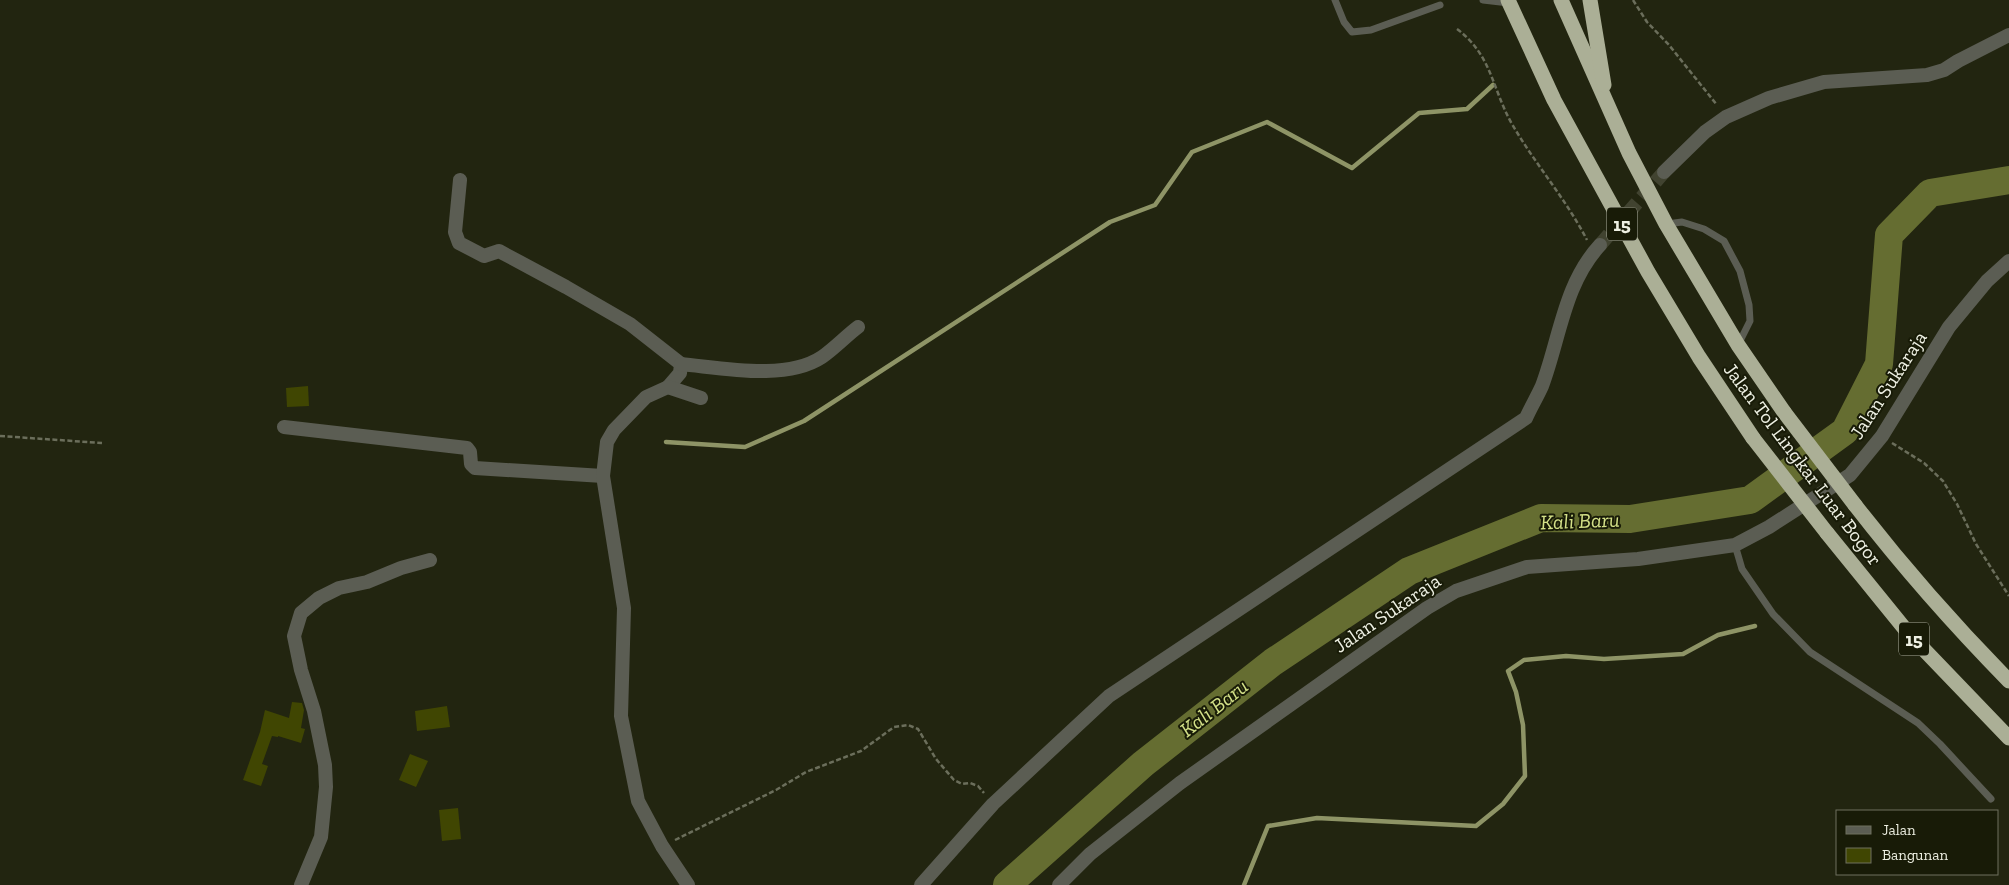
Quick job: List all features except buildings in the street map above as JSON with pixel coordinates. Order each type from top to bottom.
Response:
[{"type":"highway","name":"Jalan Tol Lingkar Luar Bogor","points":[[1561,0],[1628,153],[1666,224],[1738,345],[1784,412],[1892,553],[1936,605],[2009,681]]},
{"type":"highway","points":[[1590,0],[1608,105]]},
{"type":"highway","name":"Jalan Tol Lingkar Luar Bogor","points":[[1509,2],[1554,100],[1643,264],[1699,358],[1753,438],[1827,533],[1910,634],[2009,738]]},
{"type":"street","points":[[1664,172],[1705,132],[1726,117],[1769,98],[1824,82],[1927,75],[1944,70],[2009,34]]},
{"type":"street","points":[[460,180],[455,232],[459,242],[484,256],[499,251],[566,287],[630,324],[681,364],[781,372],[811,363],[822,357],[858,326]]},
{"type":"street","points":[[921,885],[993,804],[1109,696],[1526,418],[1542,386],[1560,324],[1577,277],[1597,248]]},
{"type":"street","name":"Jalan Sukaraja","points":[[1059,885],[1090,854],[1180,783],[1427,608],[1456,591],[1527,568],[1638,559],[1735,545],[1769,527],[1850,475],[1882,436],[1949,327],[1987,281],[2009,261]]},
{"type":"street","points":[[681,364],[680,373],[668,387],[646,397],[614,430],[608,442],[603,476],[624,608],[621,716],[638,801],[662,846],[688,885]]},
{"type":"street","points":[[668,387],[701,398]]},
{"type":"street","points":[[284,427],[467,448],[470,452],[471,464],[475,468],[603,476]]},
{"type":"street","points":[[302,885],[321,837],[326,788],[325,765],[314,711],[301,670],[294,636],[301,613],[319,598],[339,588],[367,582],[401,568],[430,560]]},
{"type":"lane","points":[[1335,0],[1344,22],[1352,32],[1371,30],[1442,2]]},
{"type":"lane","points":[[1483,0],[1509,2]]},
{"type":"lane","points":[[1666,224],[1682,222],[1704,228],[1724,241],[1740,271],[1749,305],[1750,321],[1738,345]]},
{"type":"lane","points":[[1735,545],[1742,569],[1773,614],[1810,652],[1918,723],[1991,799]]},
{"type":"path","points":[[1633,0],[1647,22],[1669,45],[1726,117]]},
{"type":"path","points":[[1457,29],[1477,47],[1487,64],[1511,123],[1581,228],[1597,248]]},
{"type":"path","points":[[0,436],[102,443]]},
{"type":"path","points":[[1882,436],[1924,464],[1943,481],[1957,504],[1976,544],[2009,596]]},
{"type":"path","points":[[662,846],[776,790],[806,772],[861,751],[894,727],[908,726],[918,729],[936,760],[954,780],[962,784],[970,783],[978,786],[993,804]]},
{"type":"waterway","points":[[666,442],[745,447],[804,421],[1110,222],[1155,205],[1192,152],[1267,122],[1352,168],[1419,113],[1467,109],[1493,85]]},
{"type":"waterway","name":"Kali Baru","points":[[1007,885],[1143,764],[1273,662],[1409,571],[1541,518],[1630,519],[1750,500],[1845,431],[1879,364],[1889,235],[1930,193],[2009,180]]},
{"type":"waterway","points":[[1244,885],[1268,826],[1317,818],[1476,826],[1503,804],[1525,776],[1523,725],[1516,692],[1508,671],[1524,660],[1566,656],[1604,659],[1683,654],[1718,635],[1755,626]]},
{"type":"tunnel","points":[[1600,245],[1664,172]]}]
